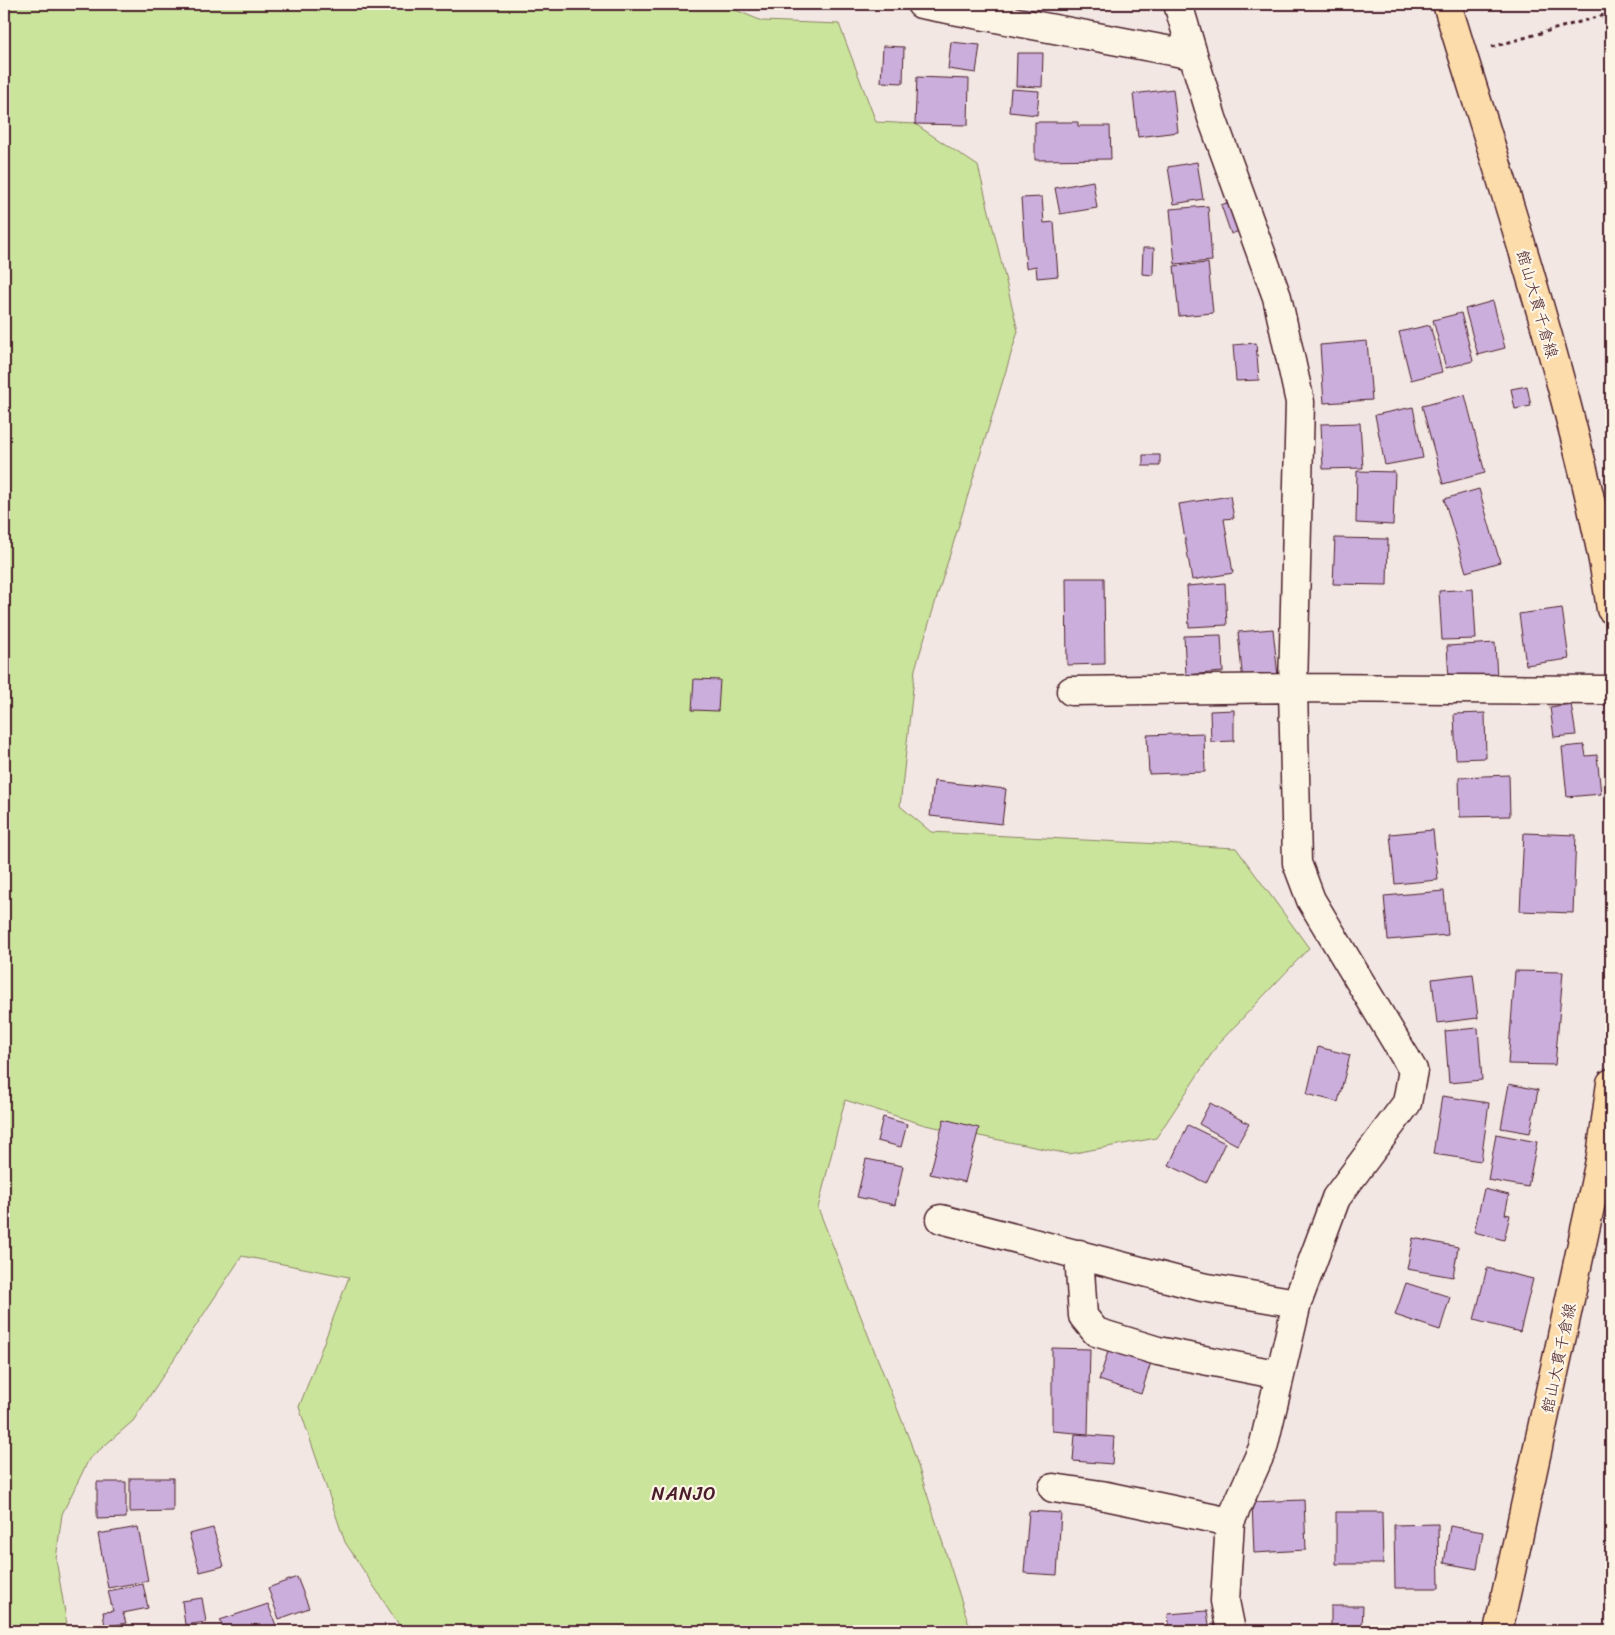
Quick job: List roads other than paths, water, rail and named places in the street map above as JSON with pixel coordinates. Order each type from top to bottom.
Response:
[{"type":"main road","name":"館山大貫千倉線","points":[[1447,4],[1549,340],[1581,460],[1606,575],[1611,609]]},
{"type":"main road","name":"館山大貫千倉線","points":[[1498,1631],[1601,1156],[1611,1083]]},
{"type":"street","points":[[921,4],[1194,55]]},
{"type":"street","points":[[1178,4],[1212,118],[1277,297],[1300,402],[1293,688],[1297,863],[1311,900],[1413,1070],[1407,1103],[1336,1198],[1297,1303],[1263,1448],[1230,1522],[1225,1601],[1231,1631]]},
{"type":"street","points":[[1071,691],[1293,688],[1611,690]]},
{"type":"street","points":[[941,1219],[1202,1287],[1297,1303]]},
{"type":"street","points":[[1079,1254],[1083,1316],[1096,1332],[1158,1351],[1280,1375]]},
{"type":"street","points":[[1053,1488],[1102,1495],[1230,1522]]},
{"type":"district","name":"NANJO","points":[[684,1493]]}]
